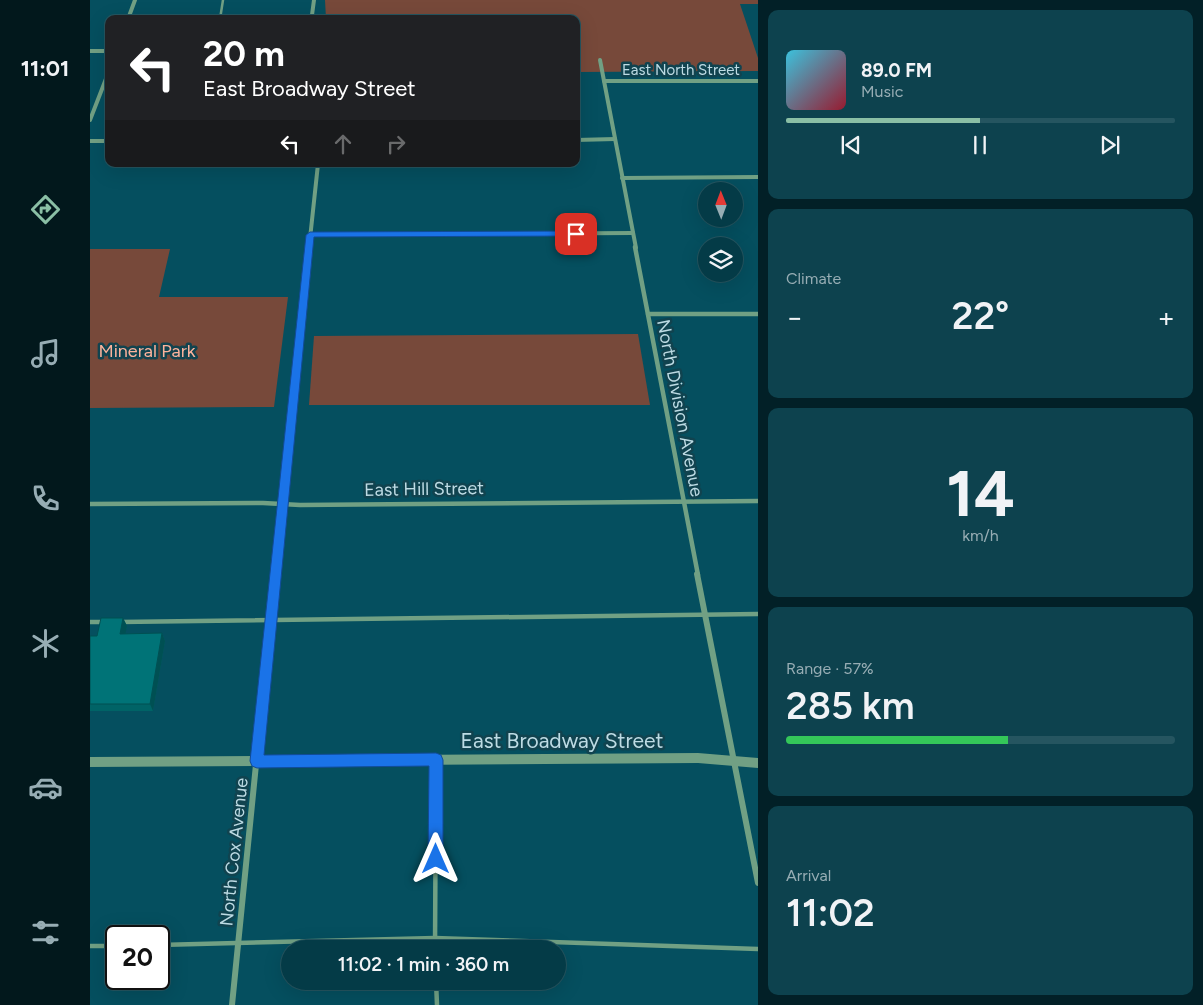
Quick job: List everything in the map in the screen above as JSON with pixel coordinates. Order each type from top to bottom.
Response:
[{"type":"street","points":[[129,15],[135,0]]},
{"type":"street","points":[[312,15],[314,0]]},
{"type":"street","points":[[90,51],[105,51]]},
{"type":"street","name":"North Division Avenue","points":[[600,60],[733,762],[758,883]]},
{"type":"street","points":[[90,120],[105,81]]},
{"type":"street","name":"East North Street","points":[[604,82],[758,81]]},
{"type":"street","points":[[580,140],[615,140]]},
{"type":"street","points":[[90,141],[105,141]]},
{"type":"street","name":"North Cox Avenue","points":[[232,1005],[318,167]]},
{"type":"street","points":[[622,178],[758,177]]},
{"type":"street","points":[[310,235],[633,234]]},
{"type":"street","points":[[648,314],[758,314]]},
{"type":"street","name":"East Hill Street","points":[[90,504],[758,500]]},
{"type":"street","name":"East Broadway Street","points":[[90,762],[698,758],[758,763]]},
{"type":"lane","points":[[221,15],[223,0]]},
{"type":"lane","points":[[90,622],[758,614]]},
{"type":"lane","points":[[435,938],[436,760]]},
{"type":"lane","points":[[170,945],[435,938],[758,949]]},
{"type":"lane","points":[[90,946],[105,946]]},
{"type":"lane","points":[[436,990],[437,1005]]},
{"type":"green space","points":[[325,0],[758,0],[758,4],[740,4],[758,58],[758,71],[580,72],[580,15],[326,15]]},
{"type":"green space","name":"Mineral Park","points":[[90,249],[170,249],[159,297],[288,297],[274,407],[90,408]]},
{"type":"green space","points":[[638,334],[650,405],[309,405],[314,336]]},
{"type":"building","points":[[101,618],[123,618],[120,634],[162,633],[150,704],[90,704],[90,636],[97,636]]},
{"type":"route","points":[[436,859],[436,760],[257,761],[310,235],[576,234]]}]
